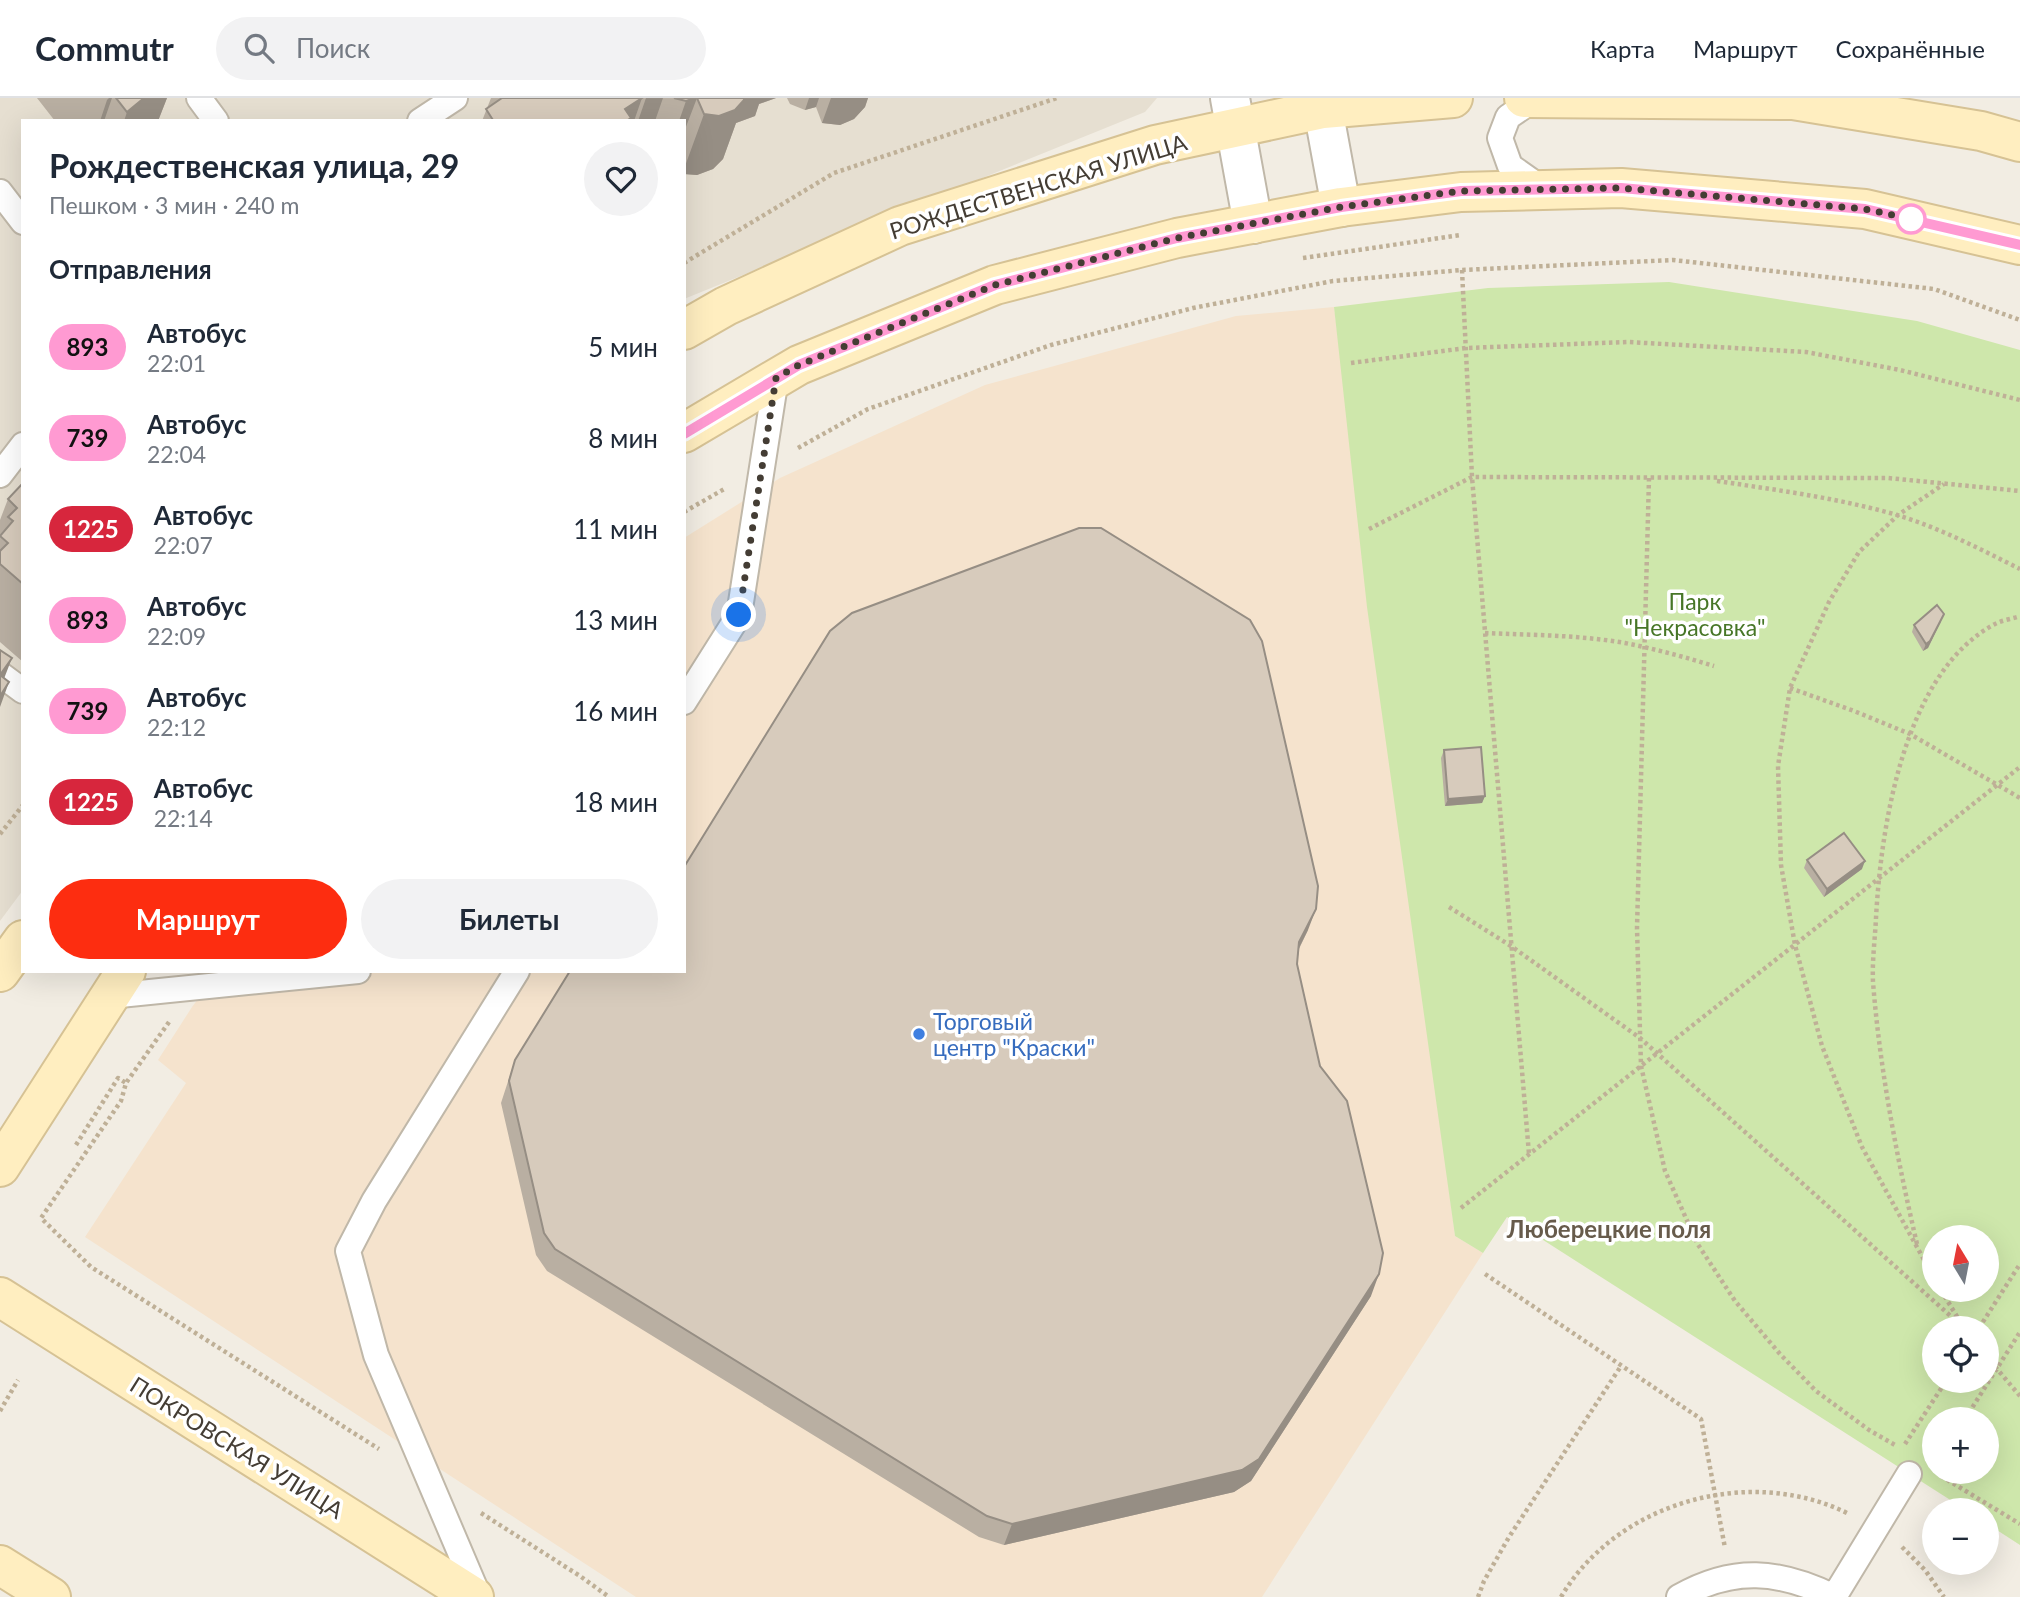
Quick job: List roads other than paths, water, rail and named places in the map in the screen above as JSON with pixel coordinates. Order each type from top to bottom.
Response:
[{"type":"street","name":"РОЖДЕСТВЕНСКАЯ УЛИЦА","points":[[686,329],[726,306],[900,226],[1155,145],[1233,113],[1322,104],[1453,98]]},
{"type":"street","points":[[1524,98],[1793,99],[1981,131],[2020,142]]},
{"type":"street","points":[[1322,104],[1341,207]]},
{"type":"street","points":[[1233,113],[1254,224]]},
{"type":"street","points":[[686,432],[799,365],[995,285],[1177,238],[1341,207],[1461,191],[1621,188],[1865,209],[2020,245]]},
{"type":"street","points":[[0,972],[21,943]]},
{"type":"street","points":[[0,1167],[118,984]]},
{"type":"street","points":[[0,1124],[16,1120],[46,1097]]},
{"type":"street","name":"ПОКРОВСКАЯ УЛИЦА","points":[[0,1297],[477,1597]]},
{"type":"street","points":[[0,1565],[51,1597]]},
{"type":"lane","points":[[199,98],[215,119]]},
{"type":"lane","points":[[423,119],[455,98]]},
{"type":"lane","points":[[1536,98],[1508,117],[1500,138],[1510,166],[1544,190]]},
{"type":"lane","points":[[0,192],[21,219]]},
{"type":"lane","points":[[686,699],[739,615],[776,378]]},
{"type":"lane","points":[[0,475],[21,448]]},
{"type":"lane","points":[[0,674],[21,690]]},
{"type":"lane","points":[[118,984],[192,988],[338,973]]},
{"type":"lane","points":[[477,1597],[376,1355],[348,1251],[374,1201],[516,973]]},
{"type":"lane","points":[[1679,1597],[1696,1587],[1752,1574],[1808,1584],[1834,1597],[1909,1474]]},
{"type":"place","name":"Торговый центр \"Краски\"","points":[[919,1034]]},
{"type":"district","name":"Люберецкие поля","points":[[1609,1228]]},
{"type":"park label","name":"Парк \"Некрасовка\"","points":[[1695,614]]}]
